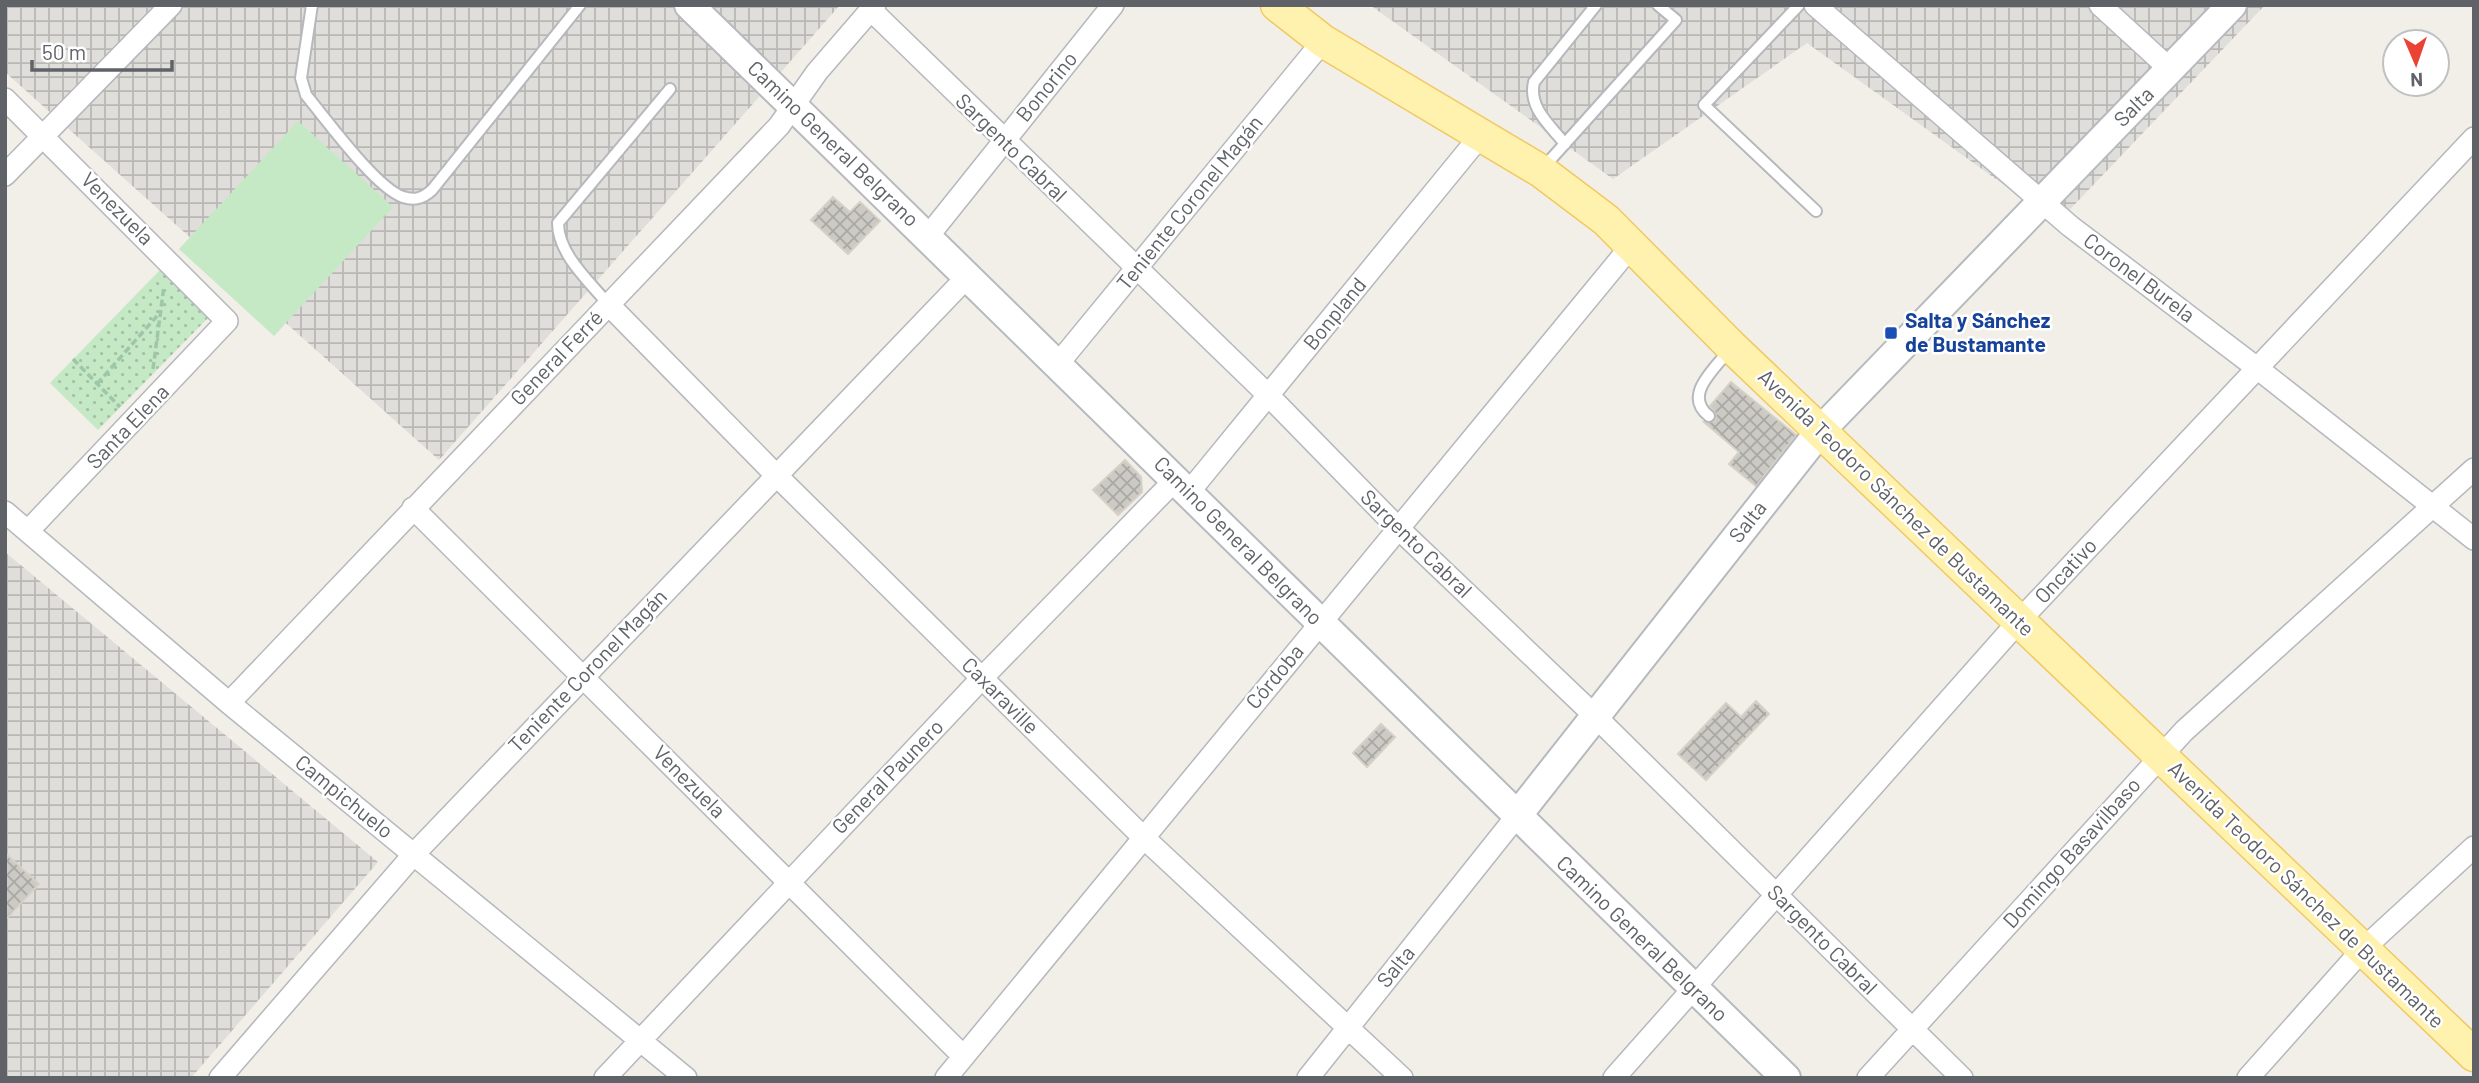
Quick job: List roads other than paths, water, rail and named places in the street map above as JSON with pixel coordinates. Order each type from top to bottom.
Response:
[{"type":"main road","name":"Avenida Teodoro Sánchez de Bustamante","points":[[1277,5],[1323,41],[1541,171],[1583,201],[1632,245],[1732,347],[2474,1055]]},
{"type":"street","points":[[5,175],[171,5]]},
{"type":"street","name":"Camino General Belgrano","points":[[689,5],[929,236],[1516,817],[1786,1078]]},
{"type":"street","name":"Bonorino","points":[[929,236],[1114,5]]},
{"type":"street","name":"Coronel Burela","points":[[1815,5],[2081,235],[2257,368],[2474,539]]},
{"type":"street","points":[[2100,5],[2171,70]]},
{"type":"street","name":"Salta","points":[[1308,1078],[1595,716],[1779,471],[2232,5]]},
{"type":"street","name":"General Ferré","points":[[229,703],[779,125],[817,72],[873,8]]},
{"type":"street","name":"Sargento Cabral","points":[[873,8],[1003,141],[1268,395],[1397,527],[1595,716],[1962,1078]]},
{"type":"street","name":"Teniente Coronel Magán","points":[[1057,365],[1323,41]]},
{"type":"street","name":"Venezuela","points":[[5,99],[228,321]]},
{"type":"street","name":"Bonpland","points":[[1182,485],[1268,395],[1481,135]]},
{"type":"street","name":"Oncativo","points":[[1614,1078],[2019,621],[2474,138]]},
{"type":"street","name":"Córdoba","points":[[946,1078],[1397,527],[1632,245]]},
{"type":"street","name":"Teniente Coronel Magán","points":[[220,1078],[414,855],[968,276]]},
{"type":"street","name":"Caxaraville","points":[[608,304],[776,475],[1143,837],[1402,1078]]},
{"type":"street","name":"Santa Elena","points":[[28,531],[150,406],[228,321]]},
{"type":"street","name":"Domingo Basavilbaso","points":[[1868,1078],[2160,756],[2474,469]]},
{"type":"street","name":"General Paunero","points":[[605,1078],[982,678],[1182,485]]},
{"type":"street","name":"Venezuela","points":[[413,508],[963,1056]]},
{"type":"street","name":"Campichuelo","points":[[5,512],[229,703],[686,1078]]},
{"type":"street","points":[[2248,1078],[2363,949],[2474,847]]},
{"type":"lane","points":[[312,5],[301,78],[306,94],[386,188],[411,199],[422,198],[432,190],[580,5]]},
{"type":"lane","points":[[1565,144],[1534,105],[1531,96],[1534,82],[1596,5]]},
{"type":"lane","points":[[1541,171],[1676,20],[1658,5]]},
{"type":"lane","points":[[1799,5],[1704,105],[1816,211]]},
{"type":"lane","points":[[608,304],[570,257],[558,237],[558,223],[670,89]]},
{"type":"lane","points":[[1709,416],[1699,408],[1696,398],[1699,389],[1732,347]]},
{"type":"place","name":"Salta y Sánchez de Bustamante","points":[[1891,333]]}]
